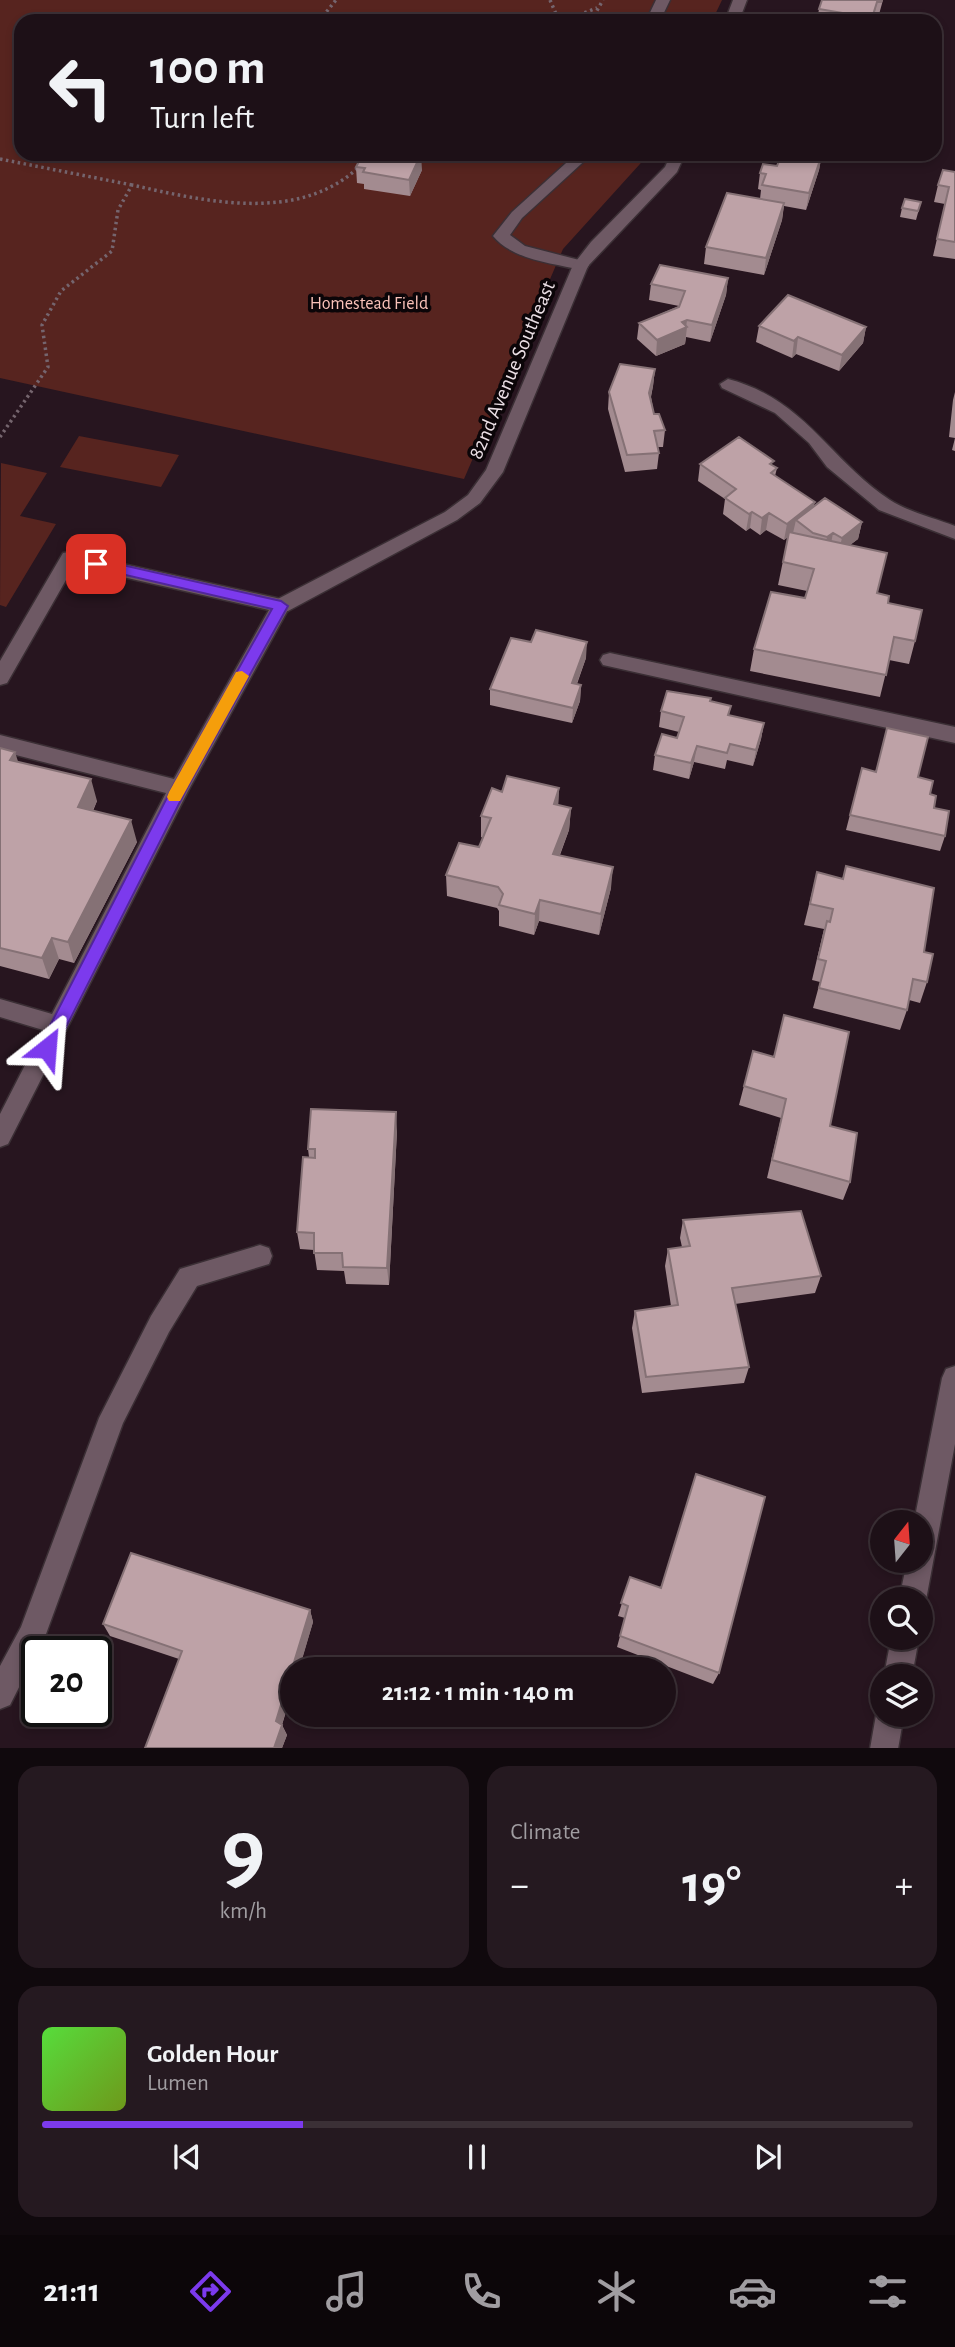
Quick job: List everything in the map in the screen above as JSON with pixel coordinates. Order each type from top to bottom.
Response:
[{"type":"street","points":[[577,161],[517,215],[501,236],[520,249],[581,265]]},
{"type":"street","name":"82nd Avenue Southeast","points":[[281,606],[452,516],[474,499],[494,472],[581,265],[672,169],[675,161]]},
{"type":"street","points":[[727,384],[781,409],[815,439],[833,463],[885,506],[955,533]]},
{"type":"street","points":[[0,678],[69,558],[281,606],[179,788],[0,1137]]},
{"type":"street","points":[[610,660],[955,735]]},
{"type":"street","points":[[0,743],[179,788]]},
{"type":"street","points":[[0,1008],[58,1025]]},
{"type":"street","points":[[0,1695],[32,1634],[112,1418],[160,1324],[189,1277],[260,1256]]},
{"type":"street","points":[[929,1510],[955,1378]]},
{"type":"street","points":[[884,1748],[888,1727]]},
{"type":"path","points":[[324,14],[336,0]]},
{"type":"path","points":[[594,14],[603,0]]},
{"type":"path","points":[[580,14],[597,8]]},
{"type":"path","points":[[0,159],[204,201],[263,205],[305,196],[347,179],[360,166]]},
{"type":"path","points":[[0,437],[48,367],[42,325],[61,291],[112,251],[118,210],[132,185]]},
{"type":"green space","name":"Homestead Field","points":[[0,0],[722,0],[715,14],[14,14],[14,161],[643,161],[563,249],[464,479],[0,378]]},
{"type":"green space","points":[[79,436],[179,455],[161,487],[60,467]]},
{"type":"green space","points":[[1,463],[47,473],[20,516],[56,524],[6,607],[0,605]]},
{"type":"building","points":[[822,0],[882,0],[877,2],[873,14],[848,14],[819,9]]},
{"type":"building","points":[[359,161],[418,161],[409,180],[363,172],[365,168],[356,167]]},
{"type":"building","points":[[779,161],[820,161],[809,193],[762,185],[766,174],[760,173],[763,164],[777,166]]},
{"type":"building","points":[[943,170],[955,172],[955,242],[937,239],[949,187],[938,185]]},
{"type":"building","points":[[727,193],[784,203],[766,258],[706,247]]},
{"type":"building","points":[[905,199],[921,202],[918,211],[902,208]]},
{"type":"building","points":[[660,265],[728,278],[712,325],[687,320],[682,322],[687,327],[657,340],[639,323],[679,307],[685,291],[651,284]]},
{"type":"building","points":[[788,295],[866,327],[842,355],[798,337],[794,341],[759,326]]},
{"type":"building","points":[[620,364],[655,369],[649,393],[654,414],[659,414],[665,430],[654,431],[659,453],[627,455],[609,392]]},
{"type":"building","points":[[739,437],[774,461],[770,464],[777,468],[771,473],[815,502],[787,524],[769,513],[762,518],[752,512],[749,514],[725,498],[736,489],[700,464]]},
{"type":"building","points":[[825,498],[862,522],[842,538],[833,533],[827,537],[813,533],[796,520]]},
{"type":"building","points":[[789,532],[887,553],[877,593],[889,596],[888,603],[922,610],[915,641],[894,637],[886,675],[754,649],[771,592],[805,598],[814,569],[783,562]]},
{"type":"building","points":[[536,630],[587,642],[572,683],[581,685],[573,708],[490,689],[511,638],[531,642]]},
{"type":"building","points":[[667,691],[711,698],[710,701],[731,706],[728,715],[764,723],[756,750],[730,744],[727,753],[697,746],[691,763],[655,755],[662,734],[677,738],[684,717],[661,711]]},
{"type":"building","points":[[887,728],[928,737],[918,777],[933,781],[930,794],[936,796],[934,808],[949,811],[945,836],[850,815],[862,768],[876,772]]},
{"type":"building","points":[[0,748],[15,752],[10,760],[91,779],[78,807],[131,820],[68,942],[52,938],[42,958],[0,948]]},
{"type":"building","points":[[507,776],[559,788],[554,804],[571,808],[553,854],[613,867],[601,914],[540,900],[535,914],[499,905],[503,894],[498,887],[446,875],[459,843],[479,847],[491,818],[481,816],[492,788],[502,792]]},
{"type":"building","points":[[846,866],[934,888],[924,952],[933,954],[927,982],[913,979],[907,1010],[819,988],[826,961],[818,959],[827,921],[830,922],[833,909],[810,904],[817,872],[843,879]]},
{"type":"building","points":[[784,1015],[849,1032],[830,1126],[857,1133],[850,1182],[772,1160],[786,1099],[744,1086],[753,1051],[774,1057]]},
{"type":"building","points":[[311,1109],[396,1112],[387,1268],[343,1267],[342,1253],[314,1253],[314,1233],[297,1232],[303,1157],[315,1158],[315,1149],[308,1149]]},
{"type":"building","points":[[801,1211],[821,1276],[732,1288],[749,1367],[646,1377],[635,1311],[678,1305],[668,1249],[690,1246],[683,1220]]},
{"type":"building","points":[[696,1474],[765,1497],[719,1673],[620,1636],[628,1606],[621,1603],[630,1577],[661,1588]]},
{"type":"building","points":[[131,1553],[310,1610],[296,1657],[280,1657],[280,1708],[276,1721],[281,1727],[274,1748],[145,1748],[182,1651],[103,1624]]},
{"type":"slow traffic","points":[[175,797],[242,676]]},
{"type":"route","points":[[47,1048],[179,788],[281,606],[96,564]]}]
